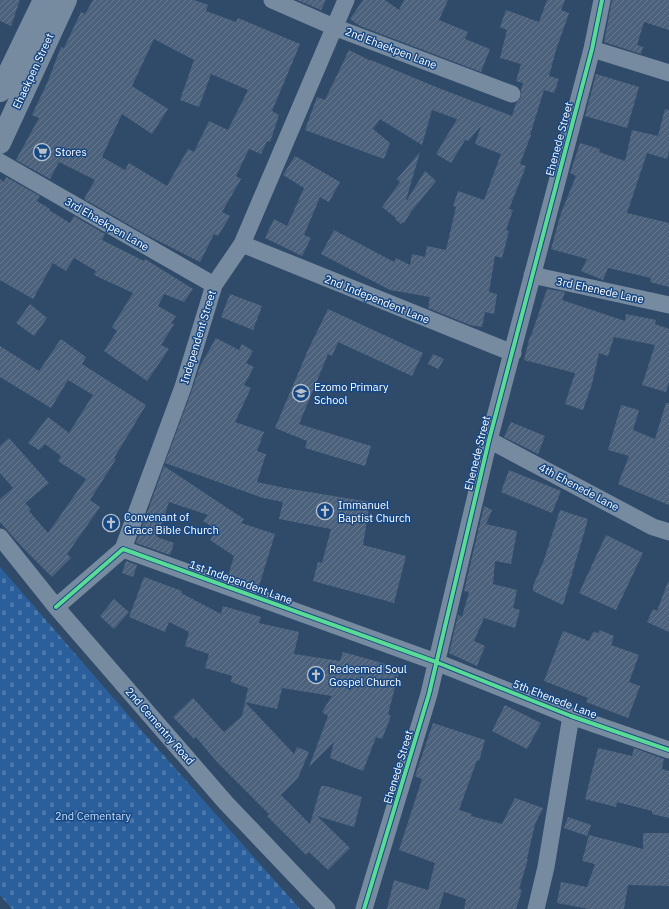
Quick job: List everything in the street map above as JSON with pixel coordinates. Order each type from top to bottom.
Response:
[{"type":"street","name":"Ehaekpen Street","points":[[0,91],[44,0]]},
{"type":"street","name":"Ehaekpen Street","points":[[0,143],[66,0]]},
{"type":"street","name":"2nd Ehaekpen Lane","points":[[272,0],[334,27],[512,94]]},
{"type":"street","name":"Independent Street","points":[[123,549],[183,387],[214,285],[242,244],[346,0]]},
{"type":"street","name":"Ehenede Street","points":[[364,909],[429,694],[489,440],[592,49],[602,0]]},
{"type":"street","points":[[592,49],[669,73]]},
{"type":"street","name":"3rd Ehaekpen Lane","points":[[0,162],[214,285]]},
{"type":"street","name":"2nd Independent Lane","points":[[242,244],[513,353]]},
{"type":"street","name":"3rd Ehenede Lane","points":[[532,275],[669,305]]},
{"type":"street","name":"4th Ehenede Lane","points":[[489,440],[653,527],[669,532]]},
{"type":"street","name":"2nd Cementry Road","points":[[0,537],[56,606],[226,803],[327,909]]},
{"type":"street","points":[[56,606],[123,549]]},
{"type":"street","name":"1st Independent Lane","points":[[123,549],[436,662]]},
{"type":"street","name":"5th Ehenede Lane","points":[[436,662],[571,716],[669,750]]},
{"type":"street","points":[[536,909],[546,867],[571,716]]},
{"type":"green space","name":"2nd Cementary","points":[[0,567],[142,731],[300,909],[12,909],[0,895]]},
{"type":"building","points":[[0,0],[20,0],[11,26],[0,21]]},
{"type":"building","points":[[93,0],[194,0],[208,5],[206,11],[236,22],[238,18],[300,44],[272,111],[279,115],[270,142],[267,141],[261,154],[249,149],[236,176],[241,179],[222,212],[230,216],[218,236],[214,234],[200,262],[145,234],[84,199],[95,180],[59,162],[50,179],[16,160],[39,118],[32,115],[48,81],[61,47],[64,48],[81,12],[85,14]],"holes":[[[154,39],[194,60],[180,100],[199,107],[211,74],[248,90],[228,130],[209,121],[194,152],[188,149],[167,186],[129,163],[125,170],[102,157],[122,114],[152,134],[168,109],[132,86]]]},
{"type":"building","points":[[297,0],[326,0],[321,10]]},
{"type":"building","points":[[363,0],[385,0],[399,10],[404,0],[448,0],[439,20],[468,32],[465,39],[490,49],[481,72],[360,26],[350,19]]},
{"type":"building","points":[[547,0],[565,0],[561,10],[569,13],[549,76],[559,79],[554,93],[544,90],[531,135],[520,164],[526,166],[509,209],[513,210],[506,230],[509,231],[502,258],[495,256],[489,292],[497,294],[494,314],[485,312],[482,327],[470,325],[428,308],[430,297],[390,290],[321,254],[334,230],[394,262],[396,258],[410,265],[412,254],[425,257],[427,246],[446,250],[456,207],[453,206],[458,191],[484,200],[501,154],[475,144],[481,126],[468,141],[465,140],[451,163],[436,154],[457,119],[432,110],[422,145],[380,119],[373,129],[390,143],[384,159],[305,130],[317,97],[325,100],[349,50],[371,61],[512,116],[516,103],[521,97],[523,83],[516,81],[521,64],[500,58],[507,30],[500,27],[506,10],[539,22]]},
{"type":"building","points":[[612,0],[669,0],[669,30],[644,22],[637,45],[643,47],[641,54],[604,42]]},
{"type":"building","points":[[596,74],[639,87],[627,128],[585,116]]},
{"type":"building","points":[[665,109],[669,110],[669,151],[667,159],[647,153],[627,213],[669,223],[669,287],[650,282],[651,278],[608,268],[603,280],[581,271],[587,259],[551,249],[561,213],[576,176],[570,173],[580,143],[600,149],[599,152],[625,161],[632,130],[658,136]]},
{"type":"building","points":[[420,152],[406,200],[425,171],[436,181],[404,223],[402,222],[401,224],[382,207],[400,182],[397,179]]},
{"type":"building","points":[[295,156],[340,182],[329,202],[320,197],[304,235],[311,238],[302,256],[265,238],[274,219],[287,226],[304,188],[283,175]]},
{"type":"building","points":[[6,177],[40,196],[37,201],[70,223],[74,216],[105,234],[102,240],[144,261],[145,259],[193,289],[184,302],[164,294],[158,306],[176,316],[171,323],[174,324],[161,345],[169,349],[147,381],[104,351],[117,331],[112,327],[133,293],[94,275],[96,271],[74,258],[66,271],[53,263],[33,299],[0,280],[0,179],[4,182]]},
{"type":"building","points":[[547,289],[565,292],[562,300],[625,321],[626,314],[656,320],[655,324],[669,329],[669,382],[666,392],[642,385],[655,345],[614,337],[608,356],[599,353],[592,384],[583,410],[565,404],[575,373],[524,360],[530,336]]},
{"type":"building","points":[[230,294],[262,306],[253,330],[221,317]]},
{"type":"building","points":[[30,304],[47,318],[34,336],[16,323]]},
{"type":"building","points":[[328,309],[423,353],[412,376],[338,342],[332,356],[328,354],[299,424],[371,446],[365,466],[305,448],[307,441],[275,428],[308,350]]},
{"type":"building","points":[[216,338],[239,350],[242,344],[253,351],[246,363],[254,367],[244,385],[251,388],[235,422],[264,432],[257,451],[266,454],[257,482],[370,502],[363,545],[406,556],[394,603],[313,581],[318,562],[322,563],[331,529],[279,519],[283,502],[263,498],[165,463],[200,366]]},
{"type":"building","points":[[61,339],[86,357],[82,364],[146,405],[114,458],[116,459],[90,500],[100,507],[67,554],[71,558],[52,577],[0,522],[0,499],[13,488],[0,473],[0,446],[9,438],[49,483],[25,503],[31,509],[29,511],[48,533],[86,479],[58,461],[61,456],[45,444],[39,450],[28,443],[48,417],[69,433],[93,395],[68,380],[51,408],[0,377],[0,346],[39,371]]},
{"type":"building","points":[[433,354],[444,359],[438,369],[428,364]]},
{"type":"building","points":[[666,403],[669,403],[669,505],[618,484],[629,456],[608,450],[621,405],[639,410],[633,430],[655,439]]},
{"type":"building","points":[[511,422],[545,436],[538,454],[504,437]]},
{"type":"building","points":[[164,466],[244,519],[241,523],[275,534],[259,586],[228,576],[234,556],[210,540],[217,530],[203,521],[208,515],[169,502],[157,537],[174,543],[170,555],[136,543]]},
{"type":"building","points":[[509,470],[561,491],[552,513],[501,492]]},
{"type":"building","points":[[484,506],[492,510],[486,524],[517,531],[511,564],[495,561],[493,584],[517,590],[513,608],[520,610],[515,628],[484,618],[474,641],[485,646],[477,666],[449,653],[458,615],[462,617],[469,592],[464,591]]},
{"type":"building","points":[[560,510],[588,519],[563,605],[533,591],[533,586],[544,560]]},
{"type":"building","points":[[606,535],[643,553],[616,610],[579,593]]},
{"type":"building","points":[[126,561],[137,565],[133,577],[122,573]]},
{"type":"building","points":[[144,577],[182,591],[181,593],[221,614],[223,606],[261,617],[259,623],[299,632],[294,654],[340,661],[343,652],[400,668],[388,714],[391,716],[382,739],[376,737],[363,771],[330,758],[334,742],[309,767],[328,716],[322,712],[332,696],[282,688],[277,709],[245,702],[248,688],[231,682],[232,676],[205,668],[209,654],[185,646],[189,632],[169,622],[165,632],[129,617]]},
{"type":"building","points":[[668,582],[669,632],[647,622],[653,609],[657,611]]},
{"type":"building","points":[[114,599],[129,612],[114,629],[100,616]]},
{"type":"building","points":[[600,630],[614,636],[611,645],[639,655],[629,682],[640,686],[628,718],[586,702],[588,698],[544,681],[563,631],[589,641],[593,632],[598,633]]},
{"type":"building","points":[[193,698],[224,732],[242,716],[245,702],[294,754],[297,747],[309,752],[298,778],[281,795],[310,824],[321,786],[326,786],[362,797],[354,827],[317,816],[350,848],[328,870],[309,852],[306,855],[267,816],[269,814],[216,761],[196,737],[194,739],[173,717]]},
{"type":"building","points":[[505,705],[541,723],[527,749],[492,731]]},
{"type":"building","points":[[433,723],[485,740],[479,761],[477,760],[459,810],[472,814],[471,816],[502,824],[515,798],[543,808],[535,824],[528,859],[519,889],[522,890],[516,909],[464,909],[466,899],[444,892],[439,909],[387,909],[394,880],[428,890],[435,863],[399,850],[422,779],[415,776]]},
{"type":"building","points":[[598,748],[632,756],[634,748],[664,759],[662,769],[669,771],[669,818],[652,814],[652,811],[617,802],[616,807],[585,799]]},
{"type":"building","points":[[568,817],[591,825],[587,836],[564,828]]},
{"type":"building","points":[[643,833],[669,833],[669,886],[628,885],[624,909],[589,909],[557,903],[561,882],[587,887],[595,864],[582,861],[589,835],[643,849]]},
{"type":"cycle path","points":[[364,909],[429,694],[489,440],[592,49],[602,0]]},
{"type":"cycle path","points":[[56,607],[123,549],[436,662],[571,716],[669,750]]},
{"type":"place","name":"Stores","points":[[42,152]]},
{"type":"place","name":"Ezomo Primary School","points":[[301,393]]},
{"type":"place","name":"Immanuel Baptist Church","points":[[325,511]]},
{"type":"place","name":"Convenant of Grace Bible Church","points":[[111,523]]},
{"type":"place","name":"Redeemed Soul Gospel Church","points":[[316,675]]}]
